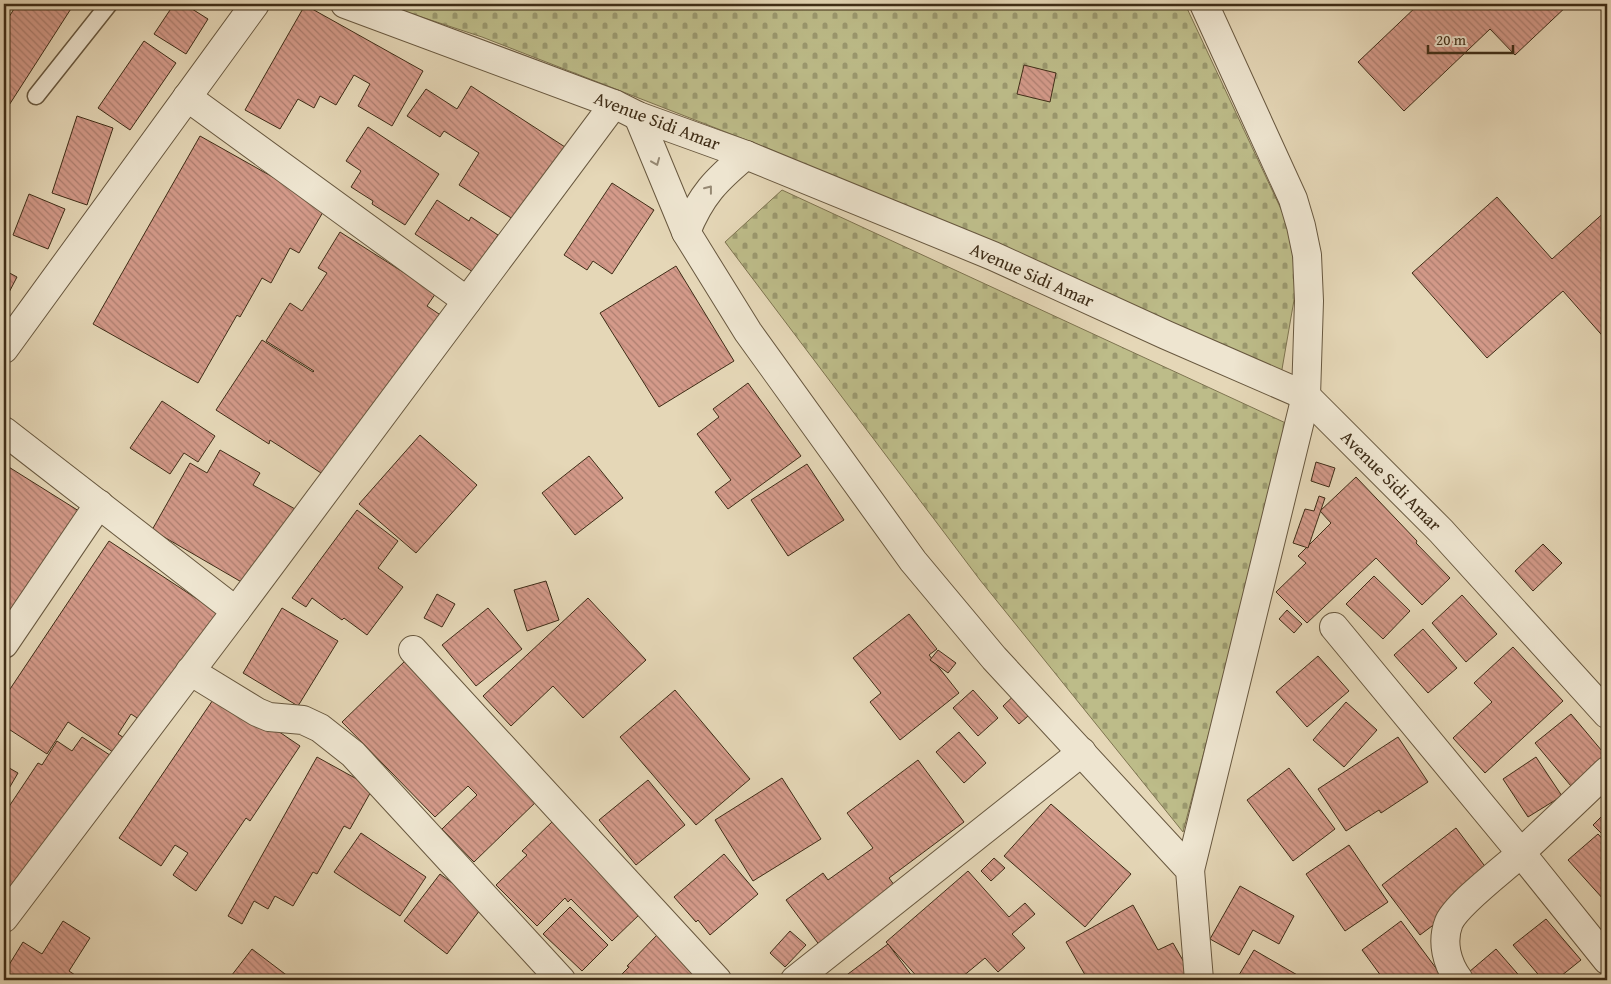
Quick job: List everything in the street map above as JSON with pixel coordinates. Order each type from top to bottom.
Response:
[{"type":"street","points":[[4,349],[255,4]]},
{"type":"street","name":"Avenue Sidi Amar","points":[[345,4],[614,104],[638,116],[746,154],[993,256],[1166,336],[1306,396],[1441,531],[1607,714]]},
{"type":"street","points":[[1199,980],[1190,870],[1306,396],[1308,283],[1307,255],[1293,199],[1204,4]]},
{"type":"street","points":[[187,98],[467,300]]},
{"type":"street","points":[[4,918],[236,611],[614,104]]},
{"type":"street","points":[[638,116],[686,232],[748,332],[913,561],[994,658],[1190,870]]},
{"type":"street","points":[[686,232],[694,211],[705,194],[715,182],[746,154]]},
{"type":"street","points":[[4,431],[236,611]]},
{"type":"street","points":[[4,644],[99,504]]},
{"type":"street","points":[[1334,627],[1607,960]]},
{"type":"street","points":[[413,650],[717,980]]},
{"type":"street","points":[[190,671],[269,717],[303,720],[320,728],[353,754],[562,980]]},
{"type":"street","points":[[795,980],[1082,752]]},
{"type":"street","points":[[1458,980],[1446,956],[1445,937],[1450,922],[1458,910],[1607,771]]},
{"type":"lane","points":[[36,96],[109,4]]},
{"type":"green space","points":[[382,4],[1185,4],[1302,254],[1281,375],[767,148],[482,37]]},
{"type":"green space","points":[[782,190],[1290,425],[1183,832],[980,580],[725,242]]},
{"type":"building","points":[[17,4],[74,4],[4,113],[4,25]]},
{"type":"building","points":[[174,4],[184,4],[208,19],[186,54],[154,34]]},
{"type":"building","points":[[1419,4],[1569,4],[1515,55],[1490,29],[1404,111],[1358,62]]},
{"type":"building","points":[[305,5],[423,71],[392,126],[358,106],[370,84],[354,75],[336,105],[320,96],[314,108],[298,99],[280,129],[245,110]]},
{"type":"building","points":[[144,41],[176,63],[130,130],[98,108]]},
{"type":"building","points":[[1024,65],[1056,73],[1050,102],[1017,94]]},
{"type":"building","points":[[471,86],[565,147],[516,221],[459,185],[479,153],[444,131],[440,137],[407,116],[426,89],[457,109]]},
{"type":"building","points":[[77,116],[113,128],[87,205],[52,193]]},
{"type":"building","points":[[368,127],[439,174],[405,225],[372,204],[373,201],[351,187],[361,171],[346,161]]},
{"type":"building","points":[[200,136],[326,207],[299,253],[290,248],[271,283],[262,278],[240,317],[237,315],[198,383],[93,324]]},
{"type":"building","points":[[612,183],[654,210],[612,274],[593,261],[587,270],[564,255]]},
{"type":"building","points":[[29,194],[65,209],[48,249],[13,235]]},
{"type":"building","points":[[1497,197],[1552,259],[1607,210],[1607,341],[1563,291],[1487,358],[1412,273]]},
{"type":"building","points":[[437,200],[469,221],[471,217],[498,235],[473,272],[415,234]]},
{"type":"building","points":[[340,232],[436,293],[427,306],[442,316],[335,482],[270,440],[269,444],[216,410],[262,340],[314,371],[266,341],[290,303],[302,311],[327,273],[318,268]]},
{"type":"building","points":[[676,266],[734,361],[659,407],[600,313]]},
{"type":"building","points":[[4,270],[17,277],[4,302]]},
{"type":"building","points":[[748,383],[801,456],[728,509],[715,492],[731,480],[697,434],[719,417],[713,409]]},
{"type":"building","points":[[162,401],[215,436],[198,462],[184,453],[170,474],[130,448]]},
{"type":"building","points":[[420,435],[477,485],[416,553],[359,504]]},
{"type":"building","points":[[220,450],[260,473],[253,485],[295,509],[250,587],[152,530],[190,463],[207,473]]},
{"type":"building","points":[[589,456],[623,498],[575,535],[542,493]]},
{"type":"building","points":[[1316,462],[1335,468],[1329,487],[1311,481]]},
{"type":"building","points":[[4,464],[90,518],[4,630]]},
{"type":"building","points":[[807,464],[844,520],[788,556],[751,500]]},
{"type":"building","points":[[1356,477],[1450,578],[1422,605],[1376,558],[1307,623],[1276,592],[1306,563],[1298,556],[1331,523],[1320,511]]},
{"type":"building","points":[[1319,496],[1325,498],[1308,548],[1293,543],[1305,509],[1314,511]]},
{"type":"building","points":[[357,510],[398,541],[378,568],[403,587],[367,635],[344,618],[342,620],[312,598],[306,607],[292,598]]},
{"type":"building","points":[[109,541],[223,616],[145,723],[131,714],[118,734],[129,741],[119,756],[68,722],[47,754],[4,726],[4,698]]},
{"type":"building","points":[[1543,544],[1562,563],[1533,591],[1515,571]]},
{"type":"building","points":[[1374,576],[1410,611],[1383,639],[1346,604]]},
{"type":"building","points":[[546,581],[559,620],[527,631],[514,590]]},
{"type":"building","points":[[437,594],[455,604],[442,627],[424,618]]},
{"type":"building","points":[[1462,595],[1497,634],[1466,662],[1432,623]]},
{"type":"building","points":[[588,598],[646,660],[583,718],[553,686],[511,726],[483,696]]},
{"type":"building","points":[[282,608],[338,641],[298,706],[243,673]]},
{"type":"building","points":[[488,608],[522,649],[476,686],[442,645]]},
{"type":"building","points":[[1287,610],[1302,624],[1294,633],[1279,619]]},
{"type":"building","points":[[909,614],[937,649],[929,655],[959,693],[900,740],[870,702],[881,693],[853,658]]},
{"type":"building","points":[[1423,629],[1457,668],[1428,693],[1394,655]]},
{"type":"building","points":[[1513,647],[1563,701],[1485,773],[1453,738],[1492,702],[1474,683]]},
{"type":"building","points":[[938,650],[956,663],[948,673],[930,660]]},
{"type":"building","points":[[1318,656],[1349,691],[1307,727],[1276,692]]},
{"type":"building","points":[[406,660],[540,798],[474,862],[442,829],[477,795],[468,786],[435,817],[342,722]]},
{"type":"building","points":[[675,690],[750,779],[696,825],[620,737]]},
{"type":"building","points":[[973,690],[998,718],[978,736],[953,708]]},
{"type":"building","points":[[1020,690],[1037,708],[1019,724],[1003,706]]},
{"type":"building","points":[[219,691],[300,746],[250,821],[246,818],[196,891],[173,875],[188,853],[175,845],[161,866],[119,838]]},
{"type":"building","points":[[1346,702],[1377,730],[1344,767],[1313,740]]},
{"type":"building","points":[[1571,714],[1607,757],[1607,766],[1576,792],[1535,743]]},
{"type":"building","points":[[959,732],[986,763],[964,783],[936,752]]},
{"type":"building","points":[[82,737],[116,759],[4,897],[4,814],[38,763],[42,765],[57,741],[72,751]]},
{"type":"building","points":[[1398,737],[1428,782],[1381,813],[1379,810],[1346,831],[1318,789]]},
{"type":"building","points":[[317,757],[373,788],[350,829],[344,826],[317,874],[313,872],[293,906],[275,896],[268,909],[254,901],[242,924],[228,916]]},
{"type":"building","points":[[1536,757],[1562,796],[1528,817],[1503,779]]},
{"type":"building","points":[[918,760],[964,822],[889,878],[903,897],[826,954],[786,900],[823,873],[828,880],[873,848],[847,813]]},
{"type":"building","points":[[4,765],[18,773],[4,797]]},
{"type":"building","points":[[1289,768],[1335,829],[1293,861],[1247,800]]},
{"type":"building","points":[[782,778],[821,839],[753,881],[715,820]]},
{"type":"building","points":[[648,780],[685,825],[636,865],[599,820]]},
{"type":"building","points":[[1051,804],[1131,874],[1085,927],[1004,856]]},
{"type":"building","points":[[1607,811],[1607,839],[1593,825]]},
{"type":"building","points":[[553,821],[641,913],[612,941],[571,899],[568,902],[565,898],[537,926],[496,885],[527,855],[522,851]]},
{"type":"building","points":[[1456,828],[1487,869],[1449,898],[1456,908],[1420,935],[1382,885]]},
{"type":"building","points":[[361,833],[426,877],[400,916],[334,872]]},
{"type":"building","points":[[1598,834],[1607,844],[1607,897],[1604,900],[1568,860]]},
{"type":"building","points":[[1349,845],[1388,902],[1345,931],[1306,874]]},
{"type":"building","points":[[724,854],[758,894],[710,935],[698,920],[696,922],[674,897]]},
{"type":"building","points":[[994,858],[1005,868],[991,881],[981,871]]},
{"type":"building","points":[[968,871],[1009,917],[1025,903],[1035,914],[1012,934],[1025,948],[998,972],[985,958],[962,977],[965,980],[920,980],[886,942]]},
{"type":"building","points":[[440,874],[483,906],[447,954],[404,921]]},
{"type":"building","points":[[1240,886],[1294,916],[1279,944],[1253,930],[1239,955],[1210,939]]},
{"type":"building","points":[[1133,905],[1158,950],[1173,943],[1193,978],[1189,980],[1088,980],[1066,942]]},
{"type":"building","points":[[570,907],[608,945],[582,971],[543,934]]},
{"type":"building","points":[[1546,919],[1581,960],[1556,980],[1543,980],[1513,945]]},
{"type":"building","points":[[63,921],[90,938],[69,971],[81,980],[4,980],[4,973],[23,942],[42,954]]},
{"type":"building","points":[[1401,921],[1444,979],[1384,980],[1362,950]]},
{"type":"building","points":[[790,931],[806,945],[785,967],[770,953]]},
{"type":"building","points":[[657,935],[706,980],[616,980]]},
{"type":"building","points":[[888,944],[915,980],[840,980]]},
{"type":"building","points":[[252,949],[293,980],[228,980]]},
{"type":"building","points":[[1496,949],[1523,980],[1476,980],[1469,972]]},
{"type":"building","points":[[1254,950],[1299,976],[1296,980],[1236,980]]}]
